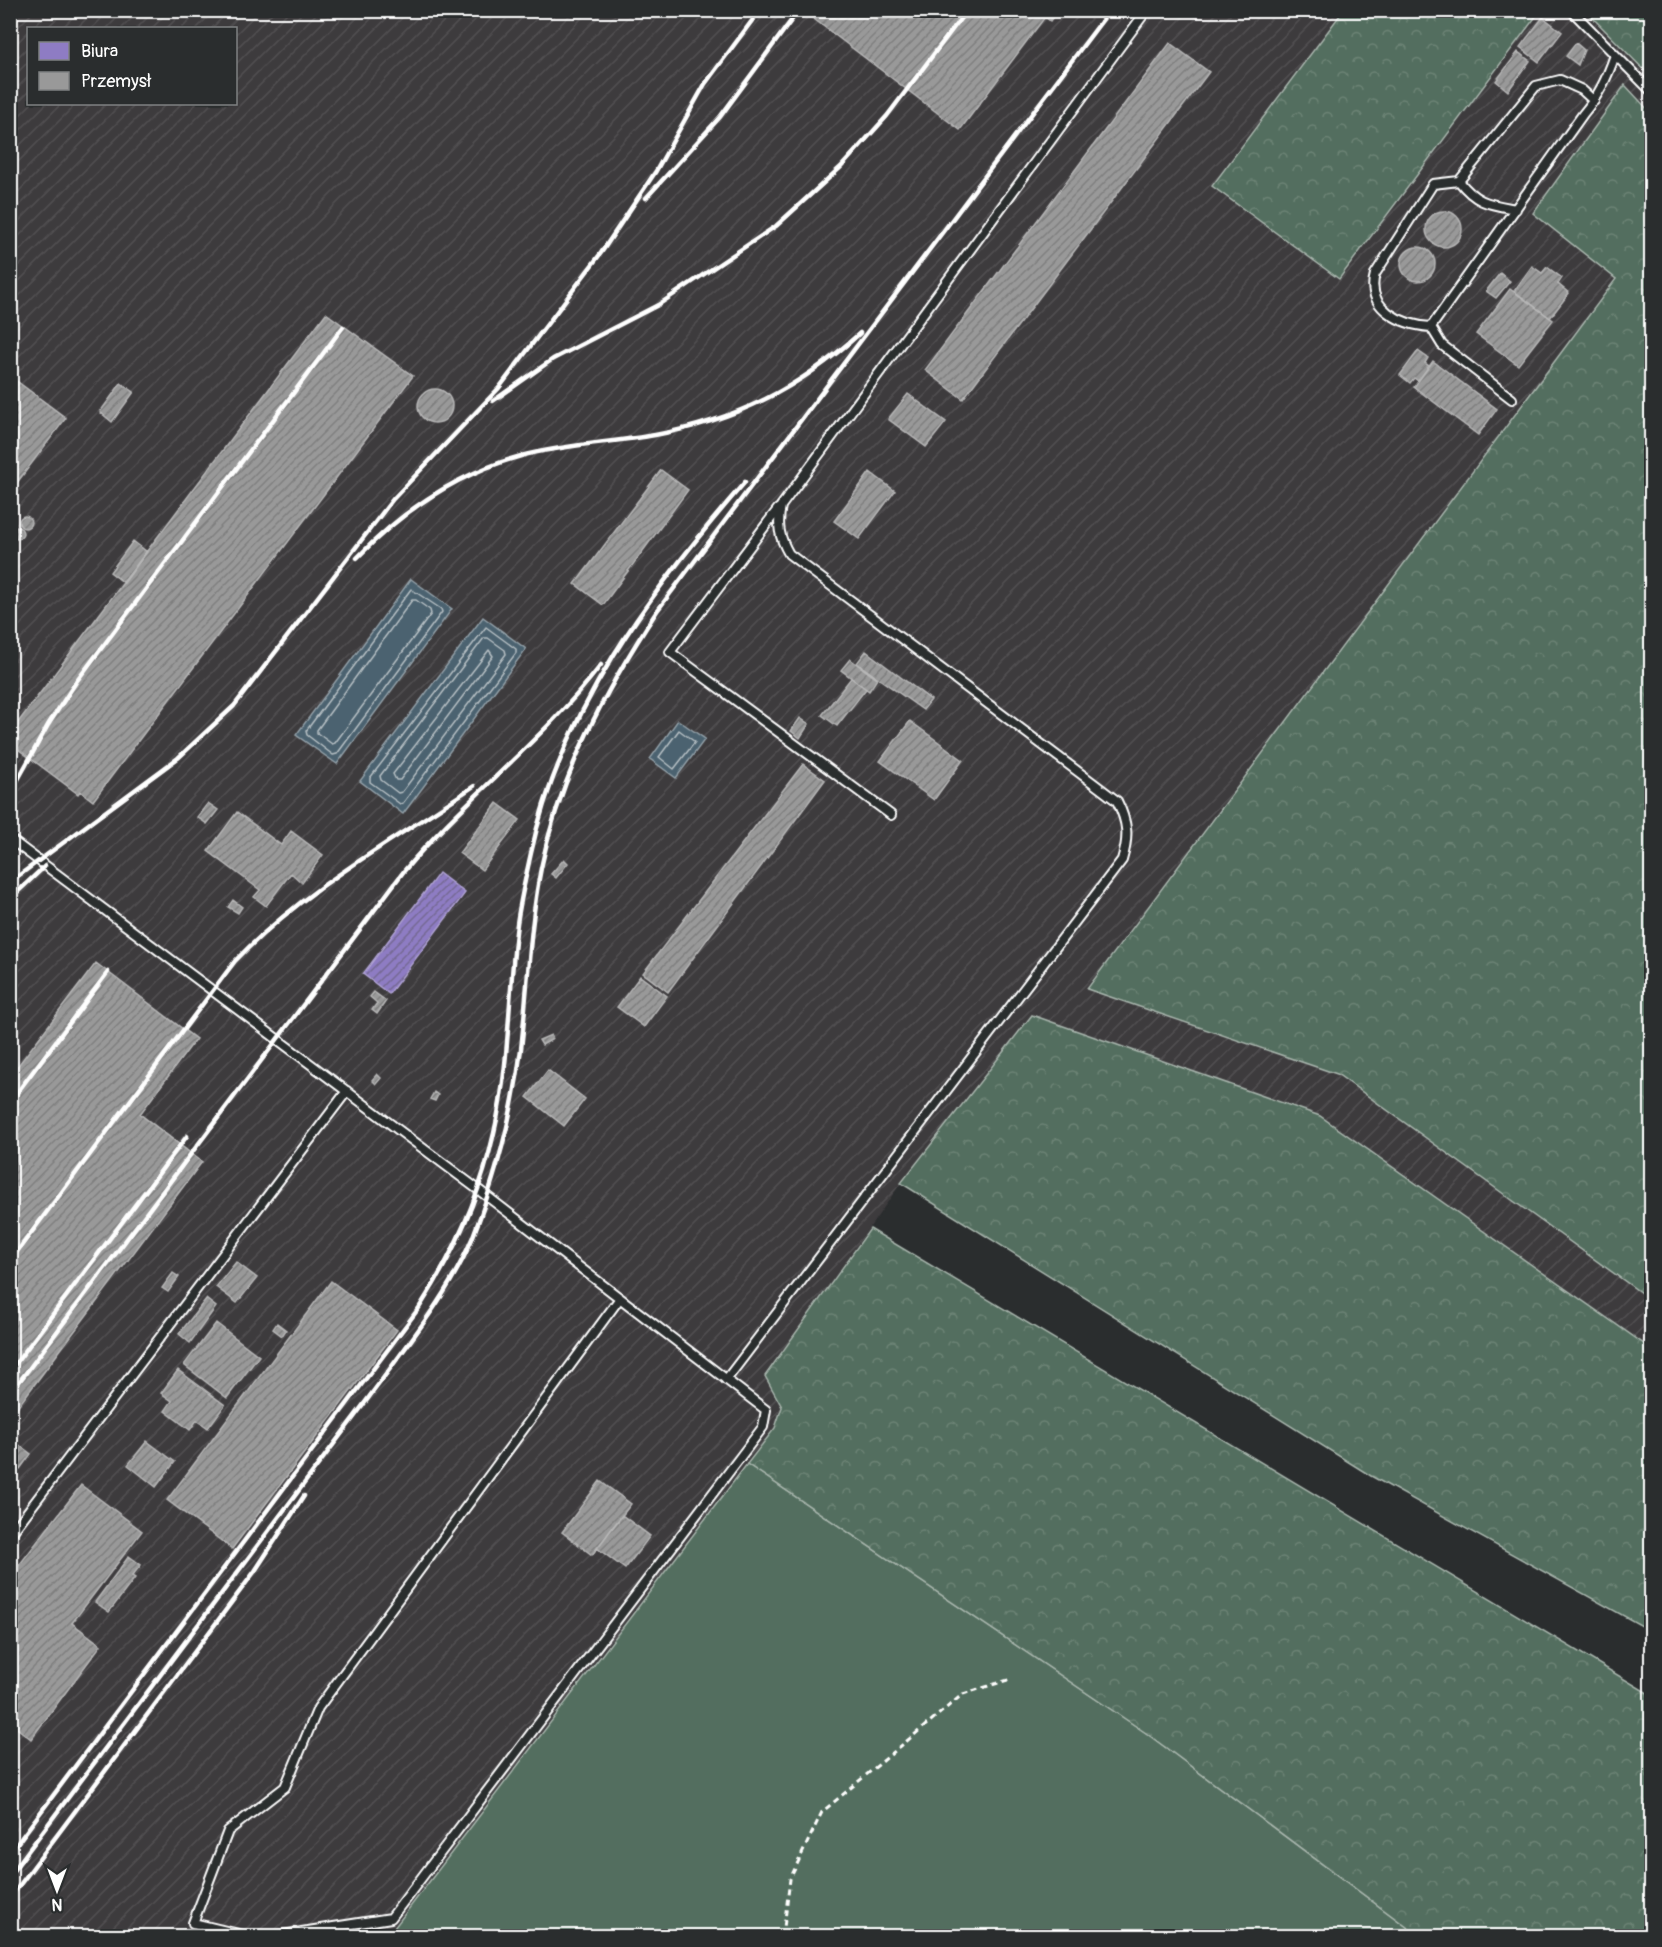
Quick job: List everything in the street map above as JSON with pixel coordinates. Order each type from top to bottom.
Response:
[{"type":"lane","points":[[891,815],[670,652],[781,506],[1148,10]]},
{"type":"lane","points":[[1571,10],[1652,92]]},
{"type":"lane","points":[[1431,327],[1594,101],[1604,86],[1615,55]]},
{"type":"lane","points":[[1512,399],[1442,345],[1431,327],[1395,320],[1376,302],[1371,286],[1375,274],[1432,184],[1459,181],[1536,86],[1560,80],[1582,90],[1594,101]]},
{"type":"lane","points":[[1459,181],[1471,196],[1489,204],[1516,209]]},
{"type":"lane","points":[[726,1380],[1122,860],[1128,839],[1126,819],[1117,801],[789,554],[781,540],[777,523],[781,506]]},
{"type":"lane","points":[[10,839],[766,1410],[763,1427],[391,1918],[276,1936]]},
{"type":"lane","points":[[10,1535],[347,1092]]},
{"type":"lane","points":[[247,1936],[193,1923],[228,1831],[285,1787],[318,1708],[620,1298]]},
{"type":"path","points":[[783,1936],[790,1879],[822,1812],[963,1694],[1011,1680]]},
{"type":"shaded area","points":[[11,11],[1651,11],[1651,1517],[901,1183],[765,1376],[782,1407],[775,1428],[388,1936],[11,1936]]},
{"type":"green space","points":[[1343,11],[1540,11],[1339,279],[1212,186]]},
{"type":"green space","points":[[1586,11],[1651,11],[1651,77]]},
{"type":"green space","points":[[1625,85],[1652,114],[1651,1300],[1337,1074],[1087,989],[1616,279],[1533,213]]},
{"type":"green space","points":[[1032,1015],[1320,1116],[1651,1349],[1651,1631],[1371,1476],[901,1183]]},
{"type":"green space","points":[[870,1229],[1651,1695],[1651,1936],[1419,1936],[1146,1733],[747,1464],[775,1428],[782,1407],[765,1376]]},
{"type":"green space","points":[[747,1464],[1146,1733],[1419,1936],[388,1936]]},
{"type":"water","points":[[411,579],[452,609],[337,764],[296,735]]},
{"type":"water","points":[[483,617],[526,649],[403,814],[360,781]]},
{"type":"water","points":[[678,720],[705,739],[676,778],[650,759]]},
{"type":"building: Biura","points":[[439,873],[465,893],[389,994],[363,974]]},
{"type":"building: Przemysł","points":[[802,10],[1058,10],[1050,21],[1045,17],[960,130]]},
{"type":"building: Przemysł","points":[[1543,17],[1562,32],[1539,62],[1520,47]]},
{"type":"building: Przemysł","points":[[1170,43],[1209,72],[963,399],[925,370]]},
{"type":"building: Przemysł","points":[[1576,43],[1584,50],[1578,65],[1566,56]]},
{"type":"building: Przemysł","points":[[1518,52],[1530,61],[1508,91],[1496,81]]},
{"type":"building: Przemysł","points":[[1444,211],[1457,216],[1462,229],[1457,242],[1444,247],[1431,242],[1426,229],[1431,216]]},
{"type":"building: Przemysł","points":[[1418,247],[1430,252],[1435,264],[1430,276],[1418,281],[1406,276],[1401,264],[1406,252]]},
{"type":"building: Przemysł","points":[[1532,266],[1542,273],[1547,267],[1562,278],[1558,284],[1569,293],[1550,318],[1514,291]]},
{"type":"building: Przemysł","points":[[1500,273],[1510,281],[1496,298],[1486,291]]},
{"type":"building: Przemysł","points":[[1510,289],[1553,320],[1518,365],[1476,334]]},
{"type":"building: Przemysł","points":[[326,313],[413,376],[93,801],[80,791],[78,794],[10,743],[10,733]]},
{"type":"building: Przemysł","points":[[1418,351],[1428,358],[1425,363],[1429,366],[1418,381],[1414,378],[1410,383],[1400,375]]},
{"type":"building: Przemysł","points":[[1433,361],[1497,409],[1478,435],[1414,387]]},
{"type":"building: Przemysł","points":[[10,376],[66,418],[10,492]]},
{"type":"building: Przemysł","points":[[121,383],[134,392],[112,422],[100,412]]},
{"type":"building: Przemysł","points":[[435,389],[447,394],[452,406],[447,418],[435,423],[423,418],[418,406],[423,394]]},
{"type":"building: Przemysł","points":[[908,394],[946,422],[926,447],[888,419]]},
{"type":"building: Przemysł","points":[[661,470],[688,490],[603,605],[575,584]]},
{"type":"building: Przemysł","points":[[870,472],[895,491],[859,539],[834,521]]},
{"type":"building: Przemysł","points":[[25,516],[31,522],[25,528],[19,522]]},
{"type":"building: Przemysł","points":[[17,527],[23,533],[17,539],[11,533]]},
{"type":"building: Przemysł","points":[[133,541],[147,552],[124,583],[110,572]]},
{"type":"building: Przemysł","points":[[866,651],[931,700],[923,710],[857,663]]},
{"type":"building: Przemysł","points":[[850,659],[877,679],[869,691],[841,670]]},
{"type":"building: Przemysł","points":[[851,678],[866,689],[837,726],[822,715]]},
{"type":"building: Przemysł","points":[[800,718],[809,724],[800,738],[791,731]]},
{"type":"building: Przemysł","points":[[910,721],[963,760],[934,800],[880,761]]},
{"type":"building: Przemysł","points":[[803,764],[825,780],[668,992],[643,973]]},
{"type":"building: Przemysł","points":[[208,803],[218,810],[207,824],[197,817]]},
{"type":"building: Przemysł","points":[[497,803],[520,820],[482,870],[459,853]]},
{"type":"building: Przemysł","points":[[237,812],[281,845],[291,831],[323,855],[302,883],[291,873],[266,906],[254,897],[260,890],[208,851]]},
{"type":"building: Przemysł","points":[[564,859],[568,863],[556,878],[551,874]]},
{"type":"building: Przemysł","points":[[233,900],[242,907],[238,913],[228,907]]},
{"type":"building: Przemysł","points":[[96,963],[196,1039],[140,1114],[202,1162],[10,1417],[10,1076]]},
{"type":"building: Przemysł","points":[[640,976],[667,996],[644,1027],[617,1007]]},
{"type":"building: Przemysł","points":[[374,992],[386,1001],[377,1014],[372,1010],[377,1003],[370,997]]},
{"type":"building: Przemysł","points":[[551,1035],[553,1039],[542,1045],[539,1040]]},
{"type":"building: Przemysł","points":[[548,1070],[585,1099],[564,1126],[527,1097]]},
{"type":"building: Przemysł","points":[[377,1074],[381,1078],[376,1084],[372,1080]]},
{"type":"building: Przemysł","points":[[434,1092],[438,1095],[435,1101],[430,1099]]},
{"type":"building: Przemysł","points":[[236,1262],[257,1278],[237,1303],[216,1287]]},
{"type":"building: Przemysł","points":[[173,1273],[179,1277],[168,1292],[162,1288]]},
{"type":"building: Przemysł","points":[[331,1281],[397,1330],[232,1549],[167,1500]]},
{"type":"building: Przemysł","points":[[206,1299],[216,1307],[190,1343],[179,1334]]},
{"type":"building: Przemysł","points":[[216,1323],[259,1356],[227,1398],[184,1365]]},
{"type":"building: Przemysł","points":[[277,1323],[286,1330],[282,1336],[273,1329]]},
{"type":"building: Przemysł","points":[[178,1370],[225,1405],[208,1428],[197,1420],[190,1430],[165,1411],[172,1401],[161,1393]]},
{"type":"building: Przemysł","points":[[147,1441],[175,1462],[156,1487],[128,1465]]},
{"type":"building: Przemysł","points":[[18,1444],[31,1454],[20,1469],[10,1462],[10,1454]]},
{"type":"building: Przemysł","points":[[600,1481],[631,1504],[592,1555],[562,1532]]},
{"type":"building: Przemysł","points":[[81,1485],[142,1531],[72,1623],[101,1645],[31,1739],[10,1723],[10,1577]]},
{"type":"building: Przemysł","points":[[622,1515],[650,1536],[625,1569],[597,1548]]},
{"type":"building: Przemysł","points":[[129,1556],[141,1565],[132,1576],[135,1578],[109,1612],[95,1602]]},
{"type":"railway","points":[[10,882],[178,758],[234,706],[393,499],[499,388],[601,253],[656,171],[705,84],[760,10]]},
{"type":"railway","points":[[646,198],[720,117],[799,10]]},
{"type":"railway","points":[[493,401],[553,359],[658,305],[776,226],[841,167],[887,116],[967,10]]},
{"type":"railway","points":[[10,1875],[354,1418],[437,1303],[456,1272],[481,1216],[508,1122],[521,1049],[534,913],[549,833],[572,767],[620,671],[657,611],[1110,10]]},
{"type":"railway","points":[[10,794],[48,725],[76,682],[343,327]]},
{"type":"railway","points":[[357,558],[412,509],[475,473],[538,452],[685,429],[740,411],[814,370],[860,333]]},
{"type":"railway","points":[[10,1853],[419,1308],[444,1267],[473,1202],[494,1133],[506,1055],[514,950],[520,906],[545,800],[564,749],[614,654],[644,609],[676,565],[745,482]]},
{"type":"railway","points":[[10,1394],[404,871],[452,819],[554,719],[601,665]]},
{"type":"railway","points":[[10,1261],[235,961],[262,935],[319,888],[474,786]]},
{"type":"railway","points":[[10,899],[45,866]]},
{"type":"railway","points":[[10,1102],[108,972]]},
{"type":"railway","points":[[10,1371],[187,1136]]},
{"type":"railway","points":[[10,1898],[255,1571],[304,1496]]}]
